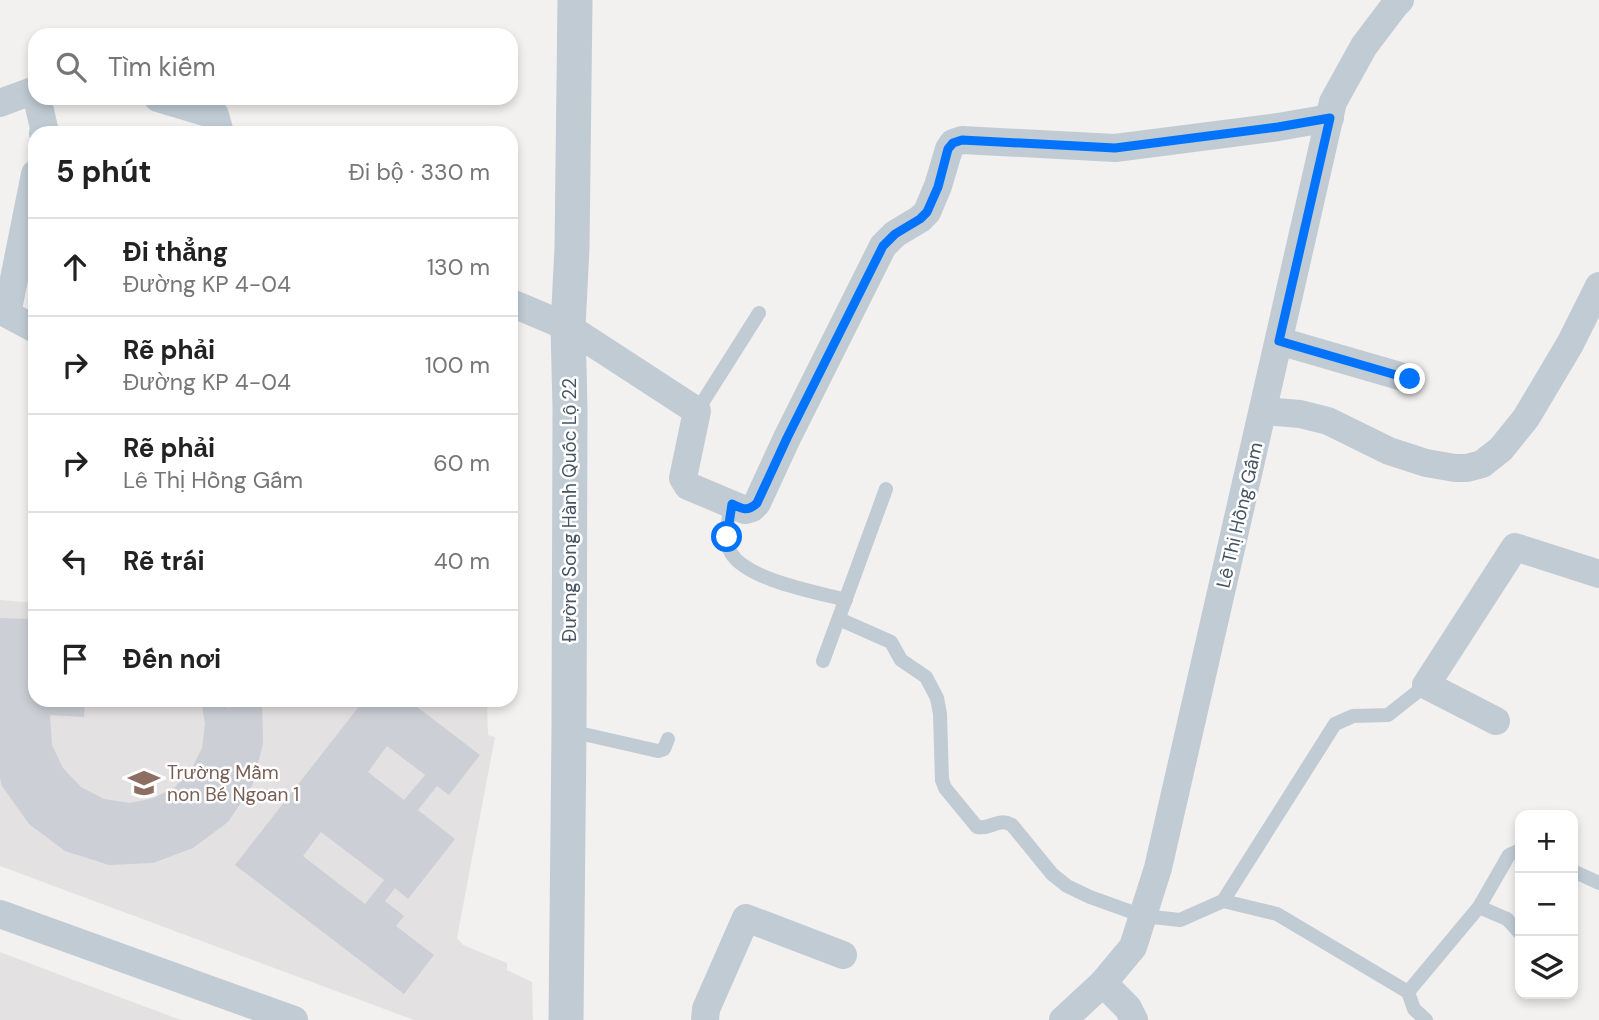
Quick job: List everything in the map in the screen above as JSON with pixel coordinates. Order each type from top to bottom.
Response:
[{"type":"street","name":"Đường Song Hành Quốc Lộ 22","points":[[566,1020],[569,327],[575,0]]},
{"type":"street","name":"Lê Thị Hồng Gấm","points":[[1063,1020],[1103,984],[1133,947],[1158,868],[1334,102],[1364,46],[1400,0]]},
{"type":"street","points":[[0,103],[28,93]]},
{"type":"street","points":[[39,105],[44,126]]},
{"type":"street","points":[[181,105],[215,115],[218,126]]},
{"type":"street","points":[[518,306],[569,327],[697,411],[683,478],[688,486],[745,510],[757,503],[883,246],[895,234],[927,212],[938,187],[948,149],[953,143],[962,140],[1115,148],[1330,118]]},
{"type":"street","points":[[28,206],[3,320],[28,327]]},
{"type":"street","points":[[1263,411],[1300,414],[1328,421],[1389,451],[1426,463],[1455,468],[1482,464],[1501,449],[1526,418],[1570,344],[1599,286]]},
{"type":"street","points":[[1279,341],[1410,379]]},
{"type":"street","points":[[1496,721],[1426,685],[1515,547],[1599,574]]},
{"type":"street","points":[[0,914],[293,1020]]},
{"type":"street","points":[[705,1020],[706,1009],[746,918],[843,955]]},
{"type":"street","points":[[1103,984],[1128,1009],[1134,1020]]},
{"type":"lane","points":[[697,411],[759,313]]},
{"type":"lane","points":[[823,662],[886,489]]},
{"type":"lane","points":[[732,504],[727,537],[730,552],[740,564],[773,581],[846,600]]},
{"type":"lane","points":[[839,620],[891,642],[901,660],[926,677],[937,698],[940,714],[942,780],[945,788],[977,827],[998,822],[1012,825],[1052,874],[1067,886],[1143,916],[1180,920],[1223,901],[1335,724],[1353,716],[1388,715],[1426,685]]},
{"type":"lane","points":[[569,731],[658,751],[664,749],[668,739]]},
{"type":"lane","points":[[1408,992],[1479,907],[1509,855],[1515,852]]},
{"type":"lane","points":[[1577,873],[1599,883]]},
{"type":"lane","points":[[1223,901],[1277,915],[1408,992],[1414,1009],[1426,1020]]},
{"type":"lane","points":[[1479,907],[1507,919],[1515,928]]},
{"type":"shaded area","points":[[0,600],[28,602],[28,707],[487,707],[488,735],[495,737],[457,938],[463,945],[507,963],[507,970],[532,982],[533,1020],[414,1020],[0,866]]},
{"type":"shaded area","points":[[0,952],[71,979],[181,1020],[0,1020]]},
{"type":"building","points":[[0,618],[28,619],[28,707],[85,707],[84,717],[50,715],[52,745],[63,768],[81,787],[104,799],[130,803],[154,798],[175,787],[191,770],[202,748],[205,724],[202,707],[262,707],[263,744],[252,786],[228,822],[193,848],[153,863],[109,865],[65,851],[29,824],[2,786]]},
{"type":"building","points":[[359,707],[417,707],[480,755],[449,795],[437,786],[418,810],[455,839],[408,899],[395,888],[385,901],[404,916],[396,926],[434,955],[404,994],[235,865]],"holes":[[[387,746],[425,775],[404,800],[368,772]],[[321,832],[384,880],[365,904],[303,856]]]},
{"type":"place","name":"Trường Mầm non Bé Ngoan 1","points":[[144,783]]},
{"type":"route","points":[[727,537],[732,504],[745,510],[757,503],[883,246],[895,234],[927,212],[938,187],[948,149],[953,143],[962,140],[1115,148],[1330,118],[1279,341],[1410,379]]}]
